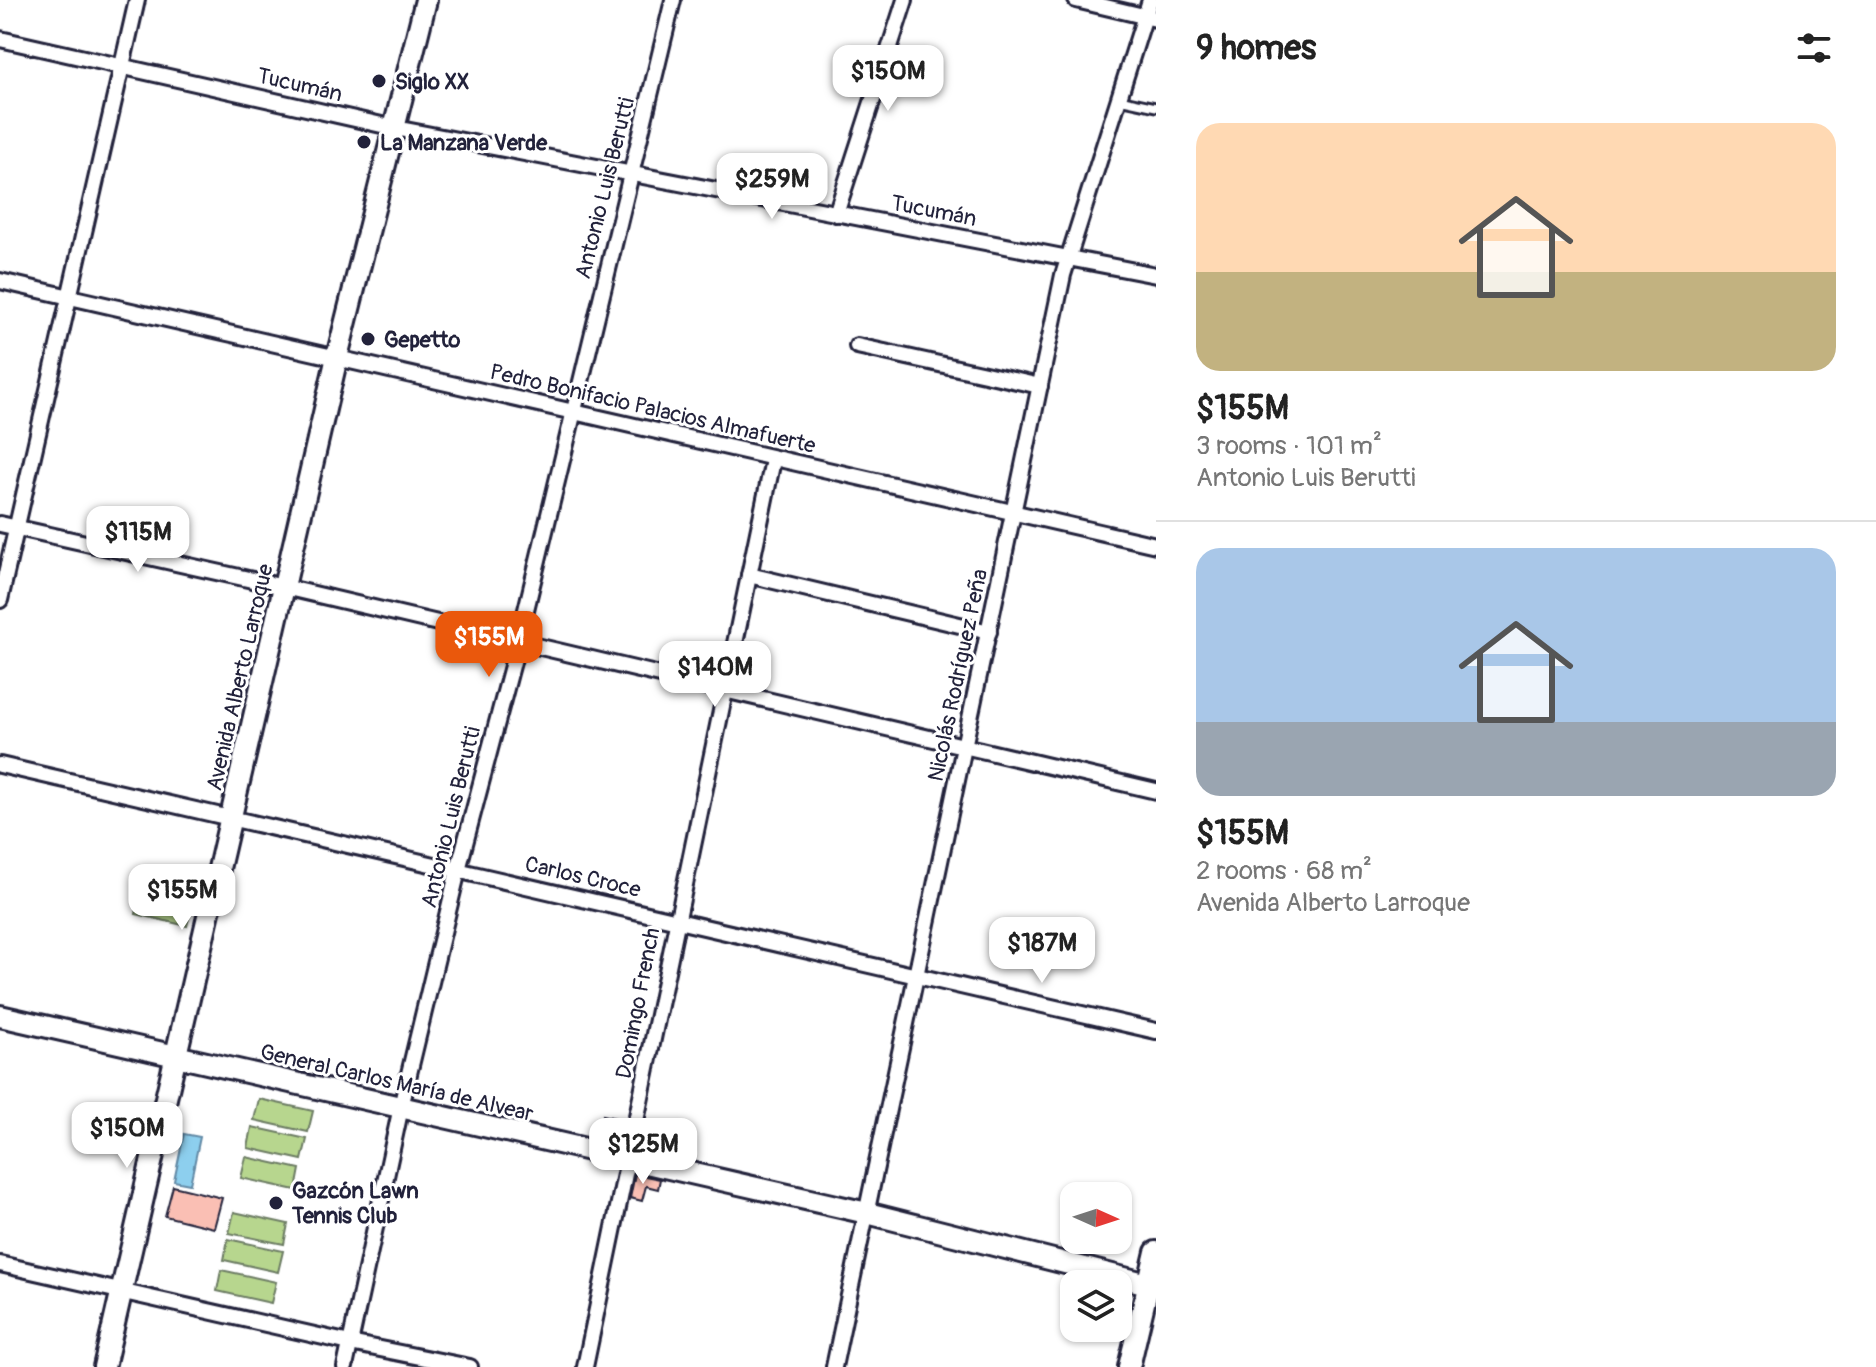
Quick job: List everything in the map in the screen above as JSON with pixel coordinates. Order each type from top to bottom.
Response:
[{"type":"main road","name":"Avenida Alberto Larroque","points":[[104,1367],[337,357],[426,0]]},
{"type":"main road","name":"General Carlos María de Alvear","points":[[0,1016],[867,1213],[1152,1285]]},
{"type":"main road","points":[[1129,1367],[1152,1285],[1156,1252]]},
{"type":"street","points":[[0,600],[137,0]]},
{"type":"street","name":"Antonio Luis Berutti","points":[[345,1367],[401,1107],[458,870],[518,643],[673,0]]},
{"type":"street","points":[[836,214],[905,0]]},
{"type":"street","points":[[1076,0],[1150,18]]},
{"type":"street","name":"Nicolás Rodríguez Peña","points":[[834,1367],[1069,258],[1119,99],[1150,18],[1150,0]]},
{"type":"street","name":"Tucumán","points":[[0,39],[395,128],[1156,275]]},
{"type":"street","name":"Pedro Bonifacio Palacios Almafuerte","points":[[0,281],[573,411],[773,460],[1156,545]]},
{"type":"street","points":[[857,346],[1040,386]]},
{"type":"street","name":"Domingo French","points":[[585,1367],[773,460]]},
{"type":"street","points":[[0,524],[284,587],[1156,791]]},
{"type":"street","points":[[749,575],[989,632]]},
{"type":"street","name":"Carlos Croce","points":[[0,765],[1156,1031]]},
{"type":"street","points":[[0,1264],[121,1293],[470,1367]]},
{"type":"lane","points":[[1119,99],[1156,107]]},
{"type":"green space","points":[[142,886],[194,899],[187,926],[136,914]]},
{"type":"green space","points":[[259,1099],[313,1111],[308,1132],[254,1120]]},
{"type":"green space","points":[[252,1127],[307,1139],[302,1160],[248,1148]]},
{"type":"green space","points":[[246,1157],[300,1169],[296,1190],[241,1178]]},
{"type":"green space","points":[[234,1212],[288,1224],[284,1244],[229,1233]]},
{"type":"green space","points":[[228,1239],[283,1251],[278,1272],[224,1260]]},
{"type":"green space","points":[[221,1270],[276,1282],[271,1303],[217,1291]]},
{"type":"water","points":[[184,1134],[200,1137],[190,1184],[174,1181]]},
{"type":"building","points":[[603,1115],[624,1120],[619,1139],[598,1134]]},
{"type":"building","points":[[635,1174],[660,1179],[658,1189],[646,1186],[642,1201],[630,1198]]},
{"type":"building","points":[[173,1186],[222,1198],[214,1228],[165,1216]]},
{"type":"place","name":"Siglo XX","points":[[379,81]]},
{"type":"place","name":"La Manzana Verde","points":[[364,142]]},
{"type":"place","name":"Gepetto","points":[[368,339]]},
{"type":"place","name":"Gazcón Lawn Tennis Club","points":[[276,1203]]}]
